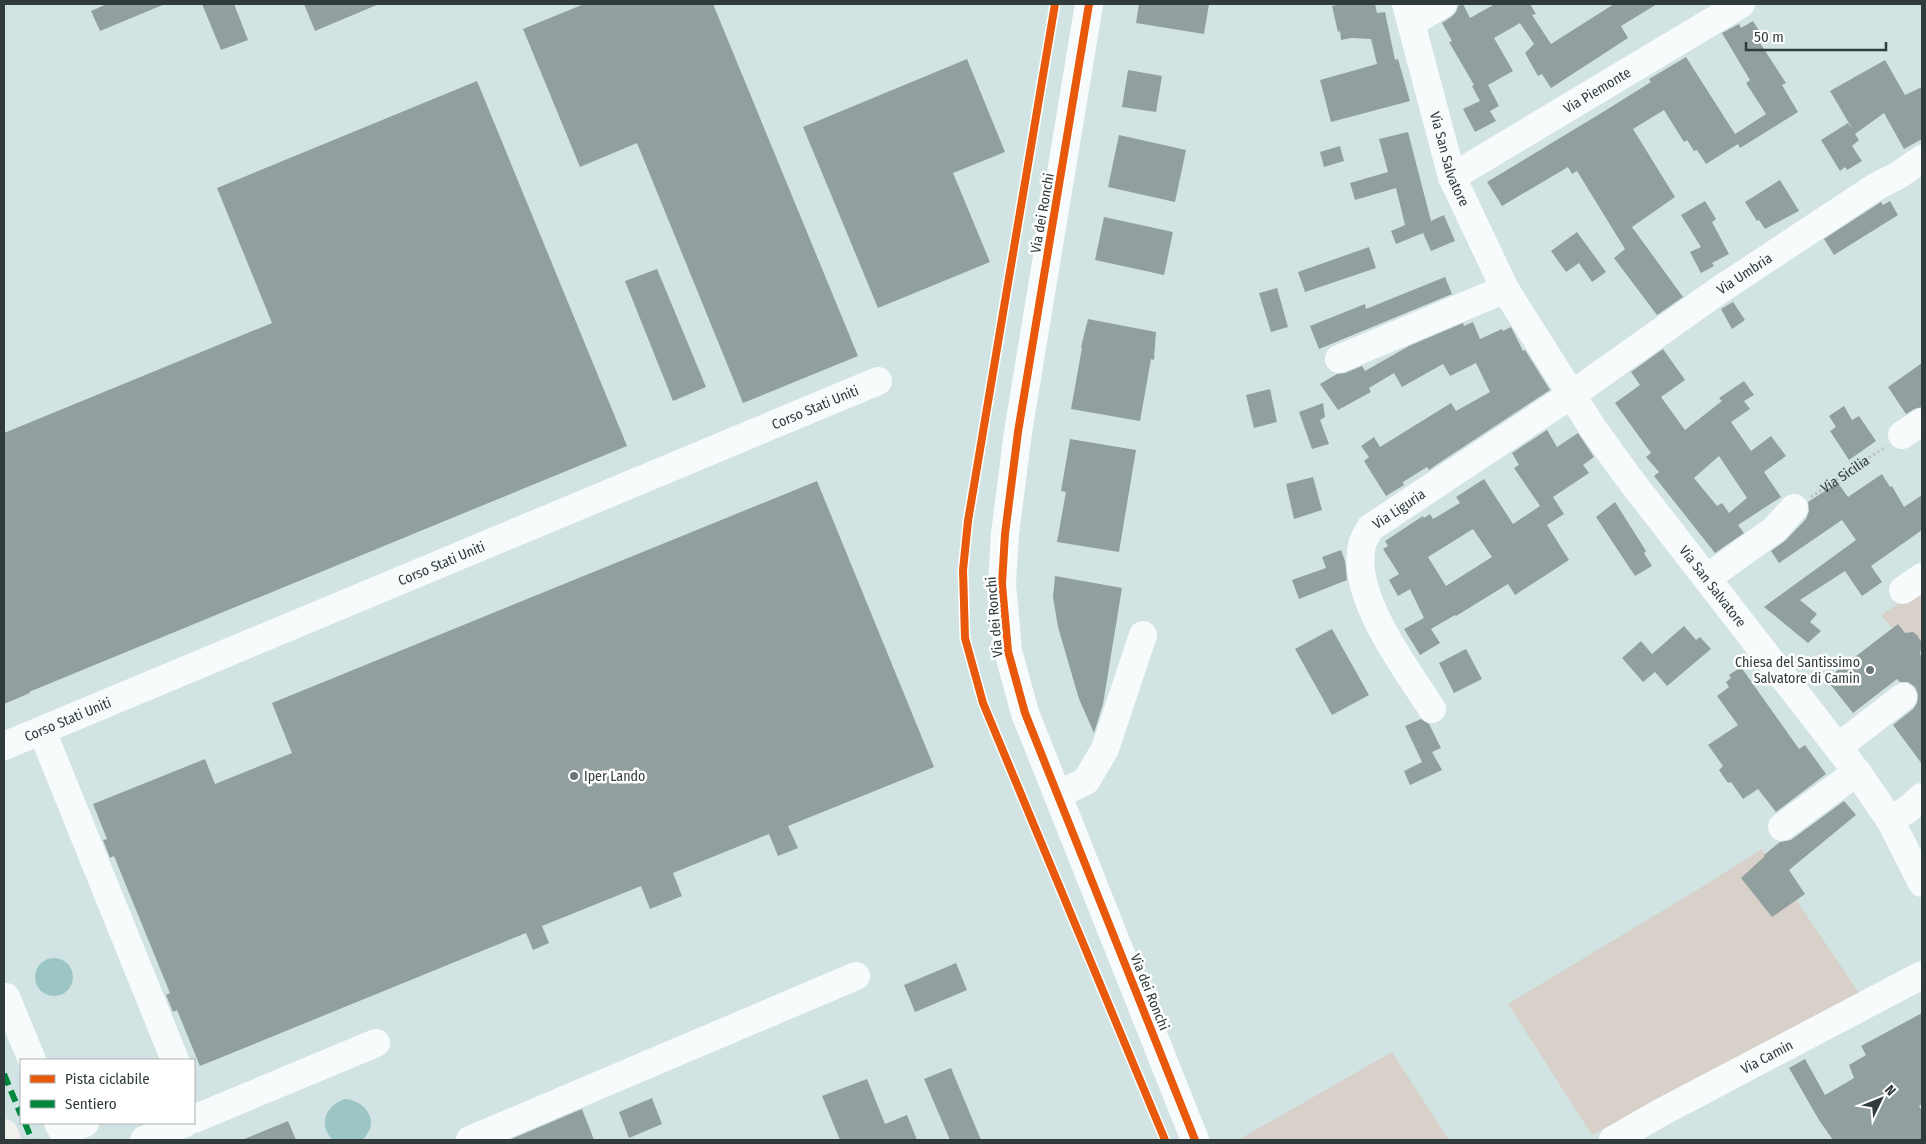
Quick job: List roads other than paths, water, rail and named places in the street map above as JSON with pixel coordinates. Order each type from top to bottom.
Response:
[{"type":"main road","points":[[4,1134],[7,1140]]},
{"type":"street","name":"Via dei Ronchi","points":[[1089,4],[1018,432],[1004,534],[1002,584],[1008,651],[1025,713],[1195,1140]]},
{"type":"street","name":"Via San Salvatore","points":[[1443,4],[1408,14],[1452,177],[1505,289],[1571,395],[1628,477],[1858,772],[1890,820],[1922,883]]},
{"type":"street","name":"Via Piemonte","points":[[1452,177],[1741,4]]},
{"type":"street","name":"Via Umbria","points":[[1571,395],[1718,291],[1877,186],[1897,176],[1922,159]]},
{"type":"street","points":[[1339,359],[1505,289]]},
{"type":"street","name":"Corso Stati Uniti","points":[[4,746],[878,381]]},
{"type":"street","name":"Via Liguria","points":[[1432,709],[1388,642],[1365,592],[1360,570],[1362,544],[1370,528],[1384,518],[1571,395]]},
{"type":"street","points":[[1707,578],[1774,530],[1798,517]]},
{"type":"street","points":[[1058,794],[1086,781],[1105,749],[1143,635]]},
{"type":"street","points":[[1838,747],[1903,697]]},
{"type":"street","points":[[42,730],[175,1059]]},
{"type":"street","points":[[1782,827],[1858,772]]},
{"type":"street","points":[[1890,820],[1922,797]]},
{"type":"street","name":"Via Camin","points":[[1613,1140],[1660,1113],[1922,975]]},
{"type":"street","points":[[470,1140],[856,976]]},
{"type":"street","points":[[4,998],[6,998],[32,1059]]},
{"type":"street","points":[[195,1119],[376,1042]]},
{"type":"street","points":[[58,1124],[62,1132],[82,1124]]},
{"type":"street","points":[[144,1140],[183,1124]]},
{"type":"water","points":[[54,958],[68,963],[73,977],[68,991],[54,996],[40,991],[35,977],[40,963]]},
{"type":"water","points":[[345,1099],[360,1104],[369,1114],[371,1120],[370,1127],[362,1140],[333,1140],[325,1128],[326,1116],[329,1111],[338,1102]]},
{"type":"place","name":"Chiesa del Santissimo Salvatore di Camin","points":[[1870,670]]},
{"type":"place","name":"Iper Lando","points":[[574,776]]}]
